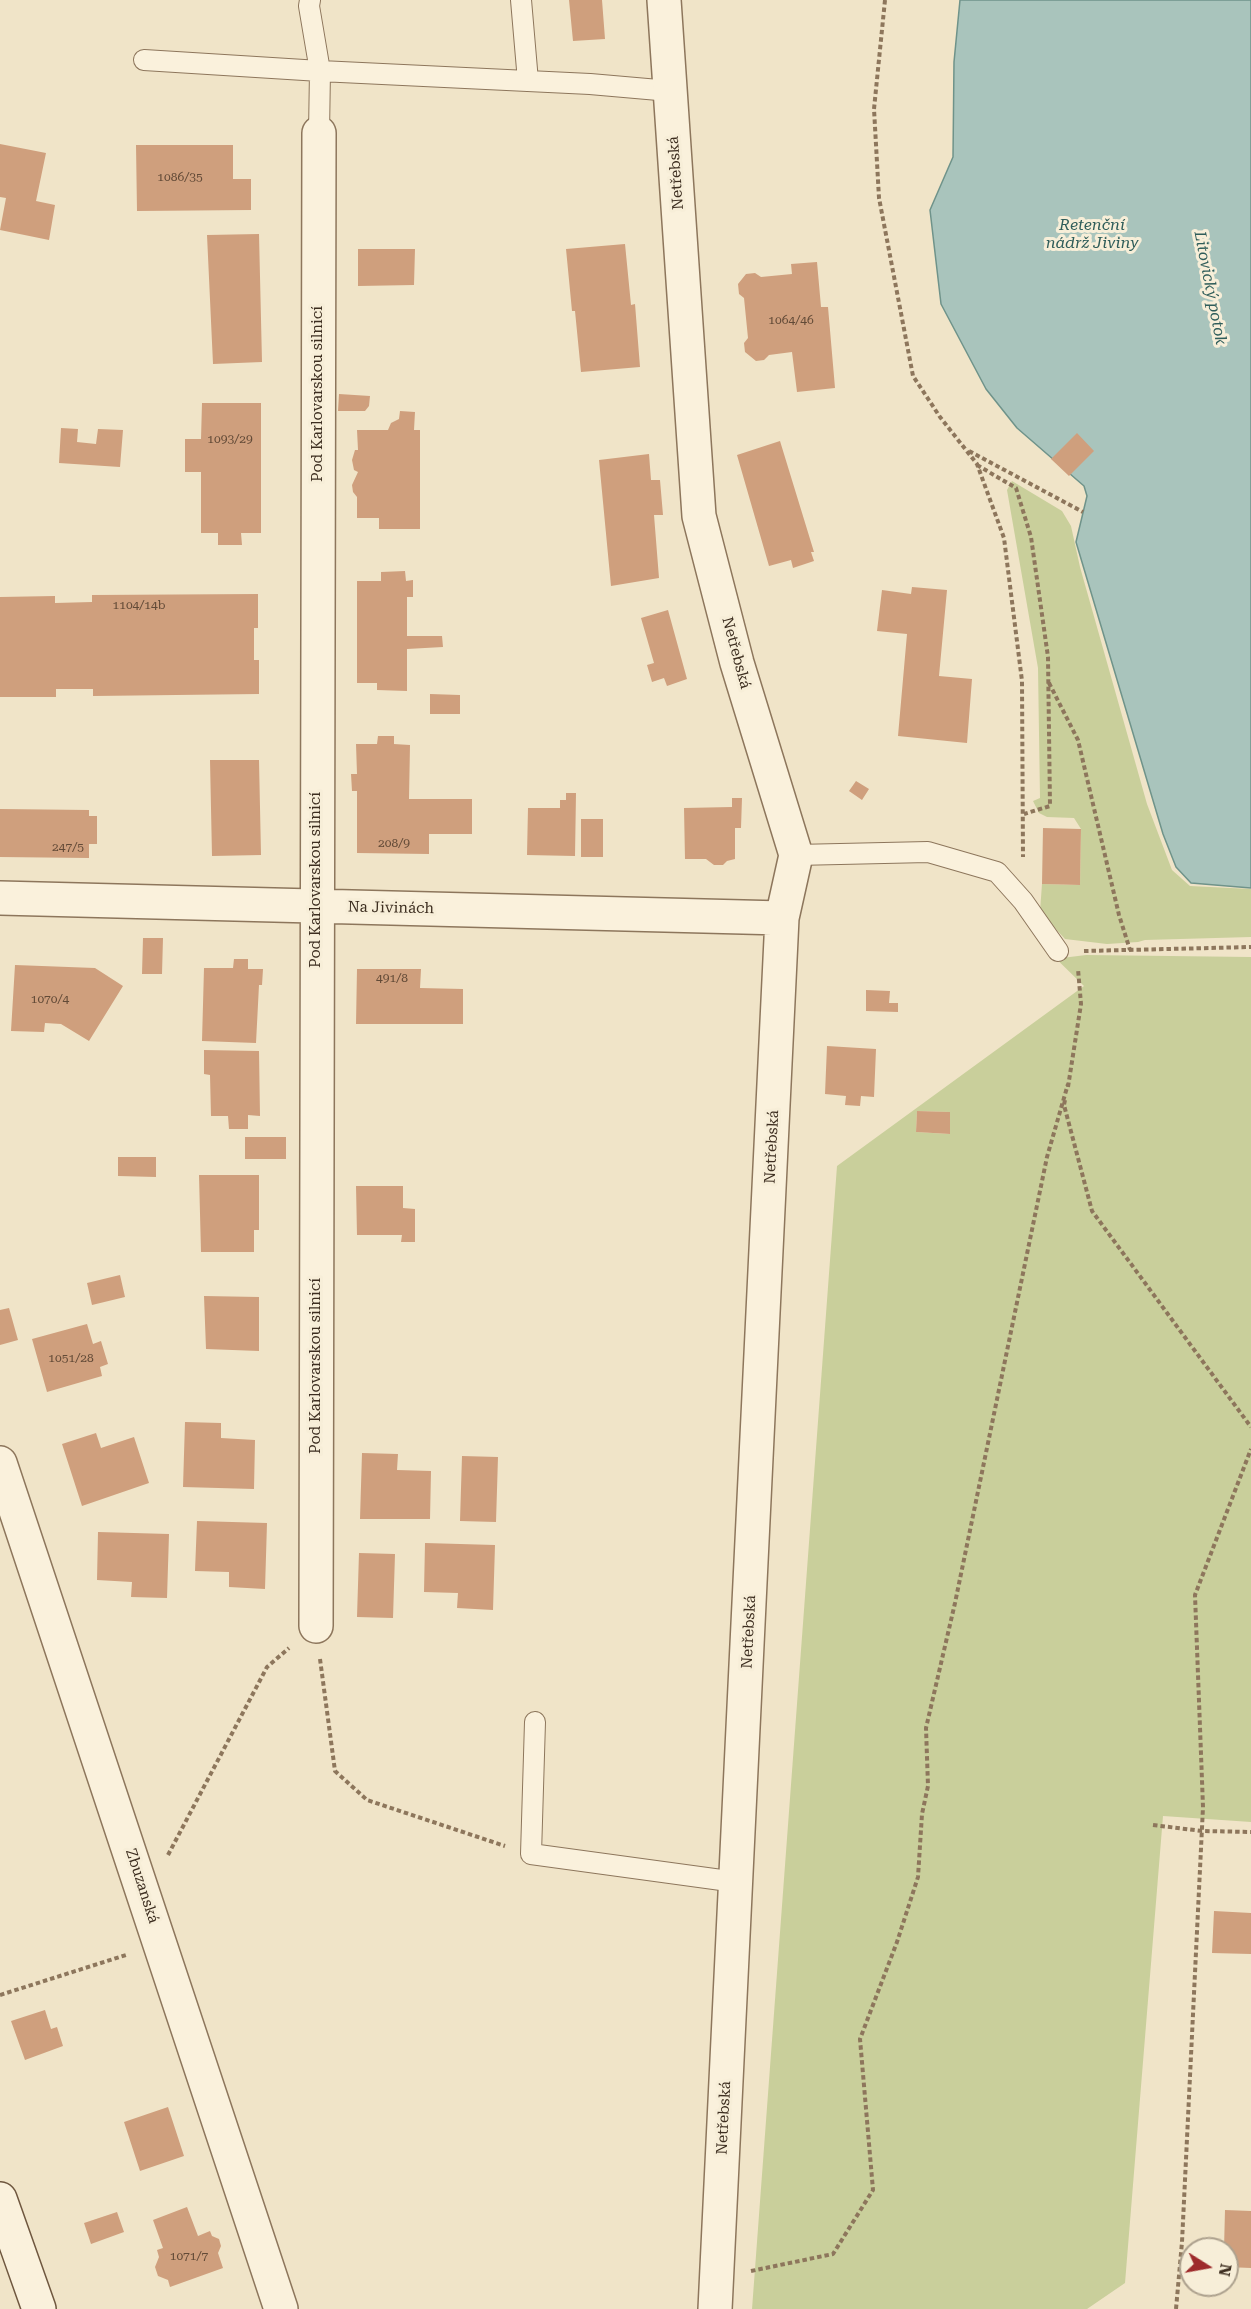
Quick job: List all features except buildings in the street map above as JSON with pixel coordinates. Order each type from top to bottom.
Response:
[{"type":"street","name":"Netřebská","points":[[663,0],[699,516],[737,663],[796,855],[782,918],[715,2309]]},
{"type":"street","name":"Pod Karlovarskou silnicí","points":[[316,1626],[318,133]]},
{"type":"street","name":"Na Jivinách","points":[[0,898],[782,918]]},
{"type":"street","name":"Zbuzanská","points":[[0,1463],[281,2309]]},
{"type":"street","points":[[0,2199],[39,2309]]},
{"type":"lane","points":[[310,0],[309,6],[320,71],[318,133]]},
{"type":"lane","points":[[521,0],[528,81]]},
{"type":"lane","points":[[144,60],[670,91]]},
{"type":"lane","points":[[796,855],[928,852],[997,872],[1067,951]]},
{"type":"lane","points":[[535,1722],[531,1854],[736,1882]]},
{"type":"path","points":[[885,0],[874,110],[879,198],[913,376],[977,464],[1016,488],[1031,537],[1048,657],[1050,806],[1023,814],[1022,681],[1004,538],[977,464]]},
{"type":"path","points":[[965,450],[1083,512]]},
{"type":"path","points":[[1048,682],[1078,740],[1119,915],[1130,950]]},
{"type":"path","points":[[1251,947],[1067,951],[1081,1004],[1065,1105],[1092,1211],[1251,1427]]},
{"type":"path","points":[[742,2272],[833,2254],[873,2190],[860,2039],[897,1942],[918,1876],[922,1814],[928,1786],[926,1728],[955,1602],[1047,1156],[1068,1084]]},
{"type":"path","points":[[1176,2309],[1182,2241],[1203,1807],[1195,1595],[1251,1449]]},
{"type":"path","points":[[316,1626],[335,1771],[367,1800],[531,1854]]},
{"type":"path","points":[[146,1897],[267,1668],[316,1626]]},
{"type":"path","points":[[1153,1825],[1202,1831],[1251,1832]]},
{"type":"path","points":[[0,1995],[161,1944]]},
{"type":"green space","points":[[1012,481],[1062,511],[1071,526],[1080,567],[1147,804],[1172,870],[1190,886],[1251,889],[1251,937],[1145,940],[1107,944],[1065,939],[1040,912],[1042,884],[1080,885],[1081,829],[1074,818],[1047,817],[1039,813],[1033,801],[1040,798],[1038,668],[1007,490]]},
{"type":"green space","points":[[1040,940],[1062,958],[1086,955],[1251,957],[1251,1822],[1163,1816],[1125,2283],[1087,2309],[752,2309],[837,1166],[1084,986],[1040,943]],"holes":[[[917,1111],[950,1112],[949,1134],[916,1132]]]},
{"type":"water","name":"Retenční nádrž Jiviny","points":[[960,0],[1251,0],[1251,888],[1191,883],[1176,867],[1163,834],[1076,542],[1087,496],[1084,486],[1017,428],[986,389],[941,304],[930,210],[953,157],[954,62]]},
{"type":"water label","name":"Litovický potok","points":[[1210,288]]}]
